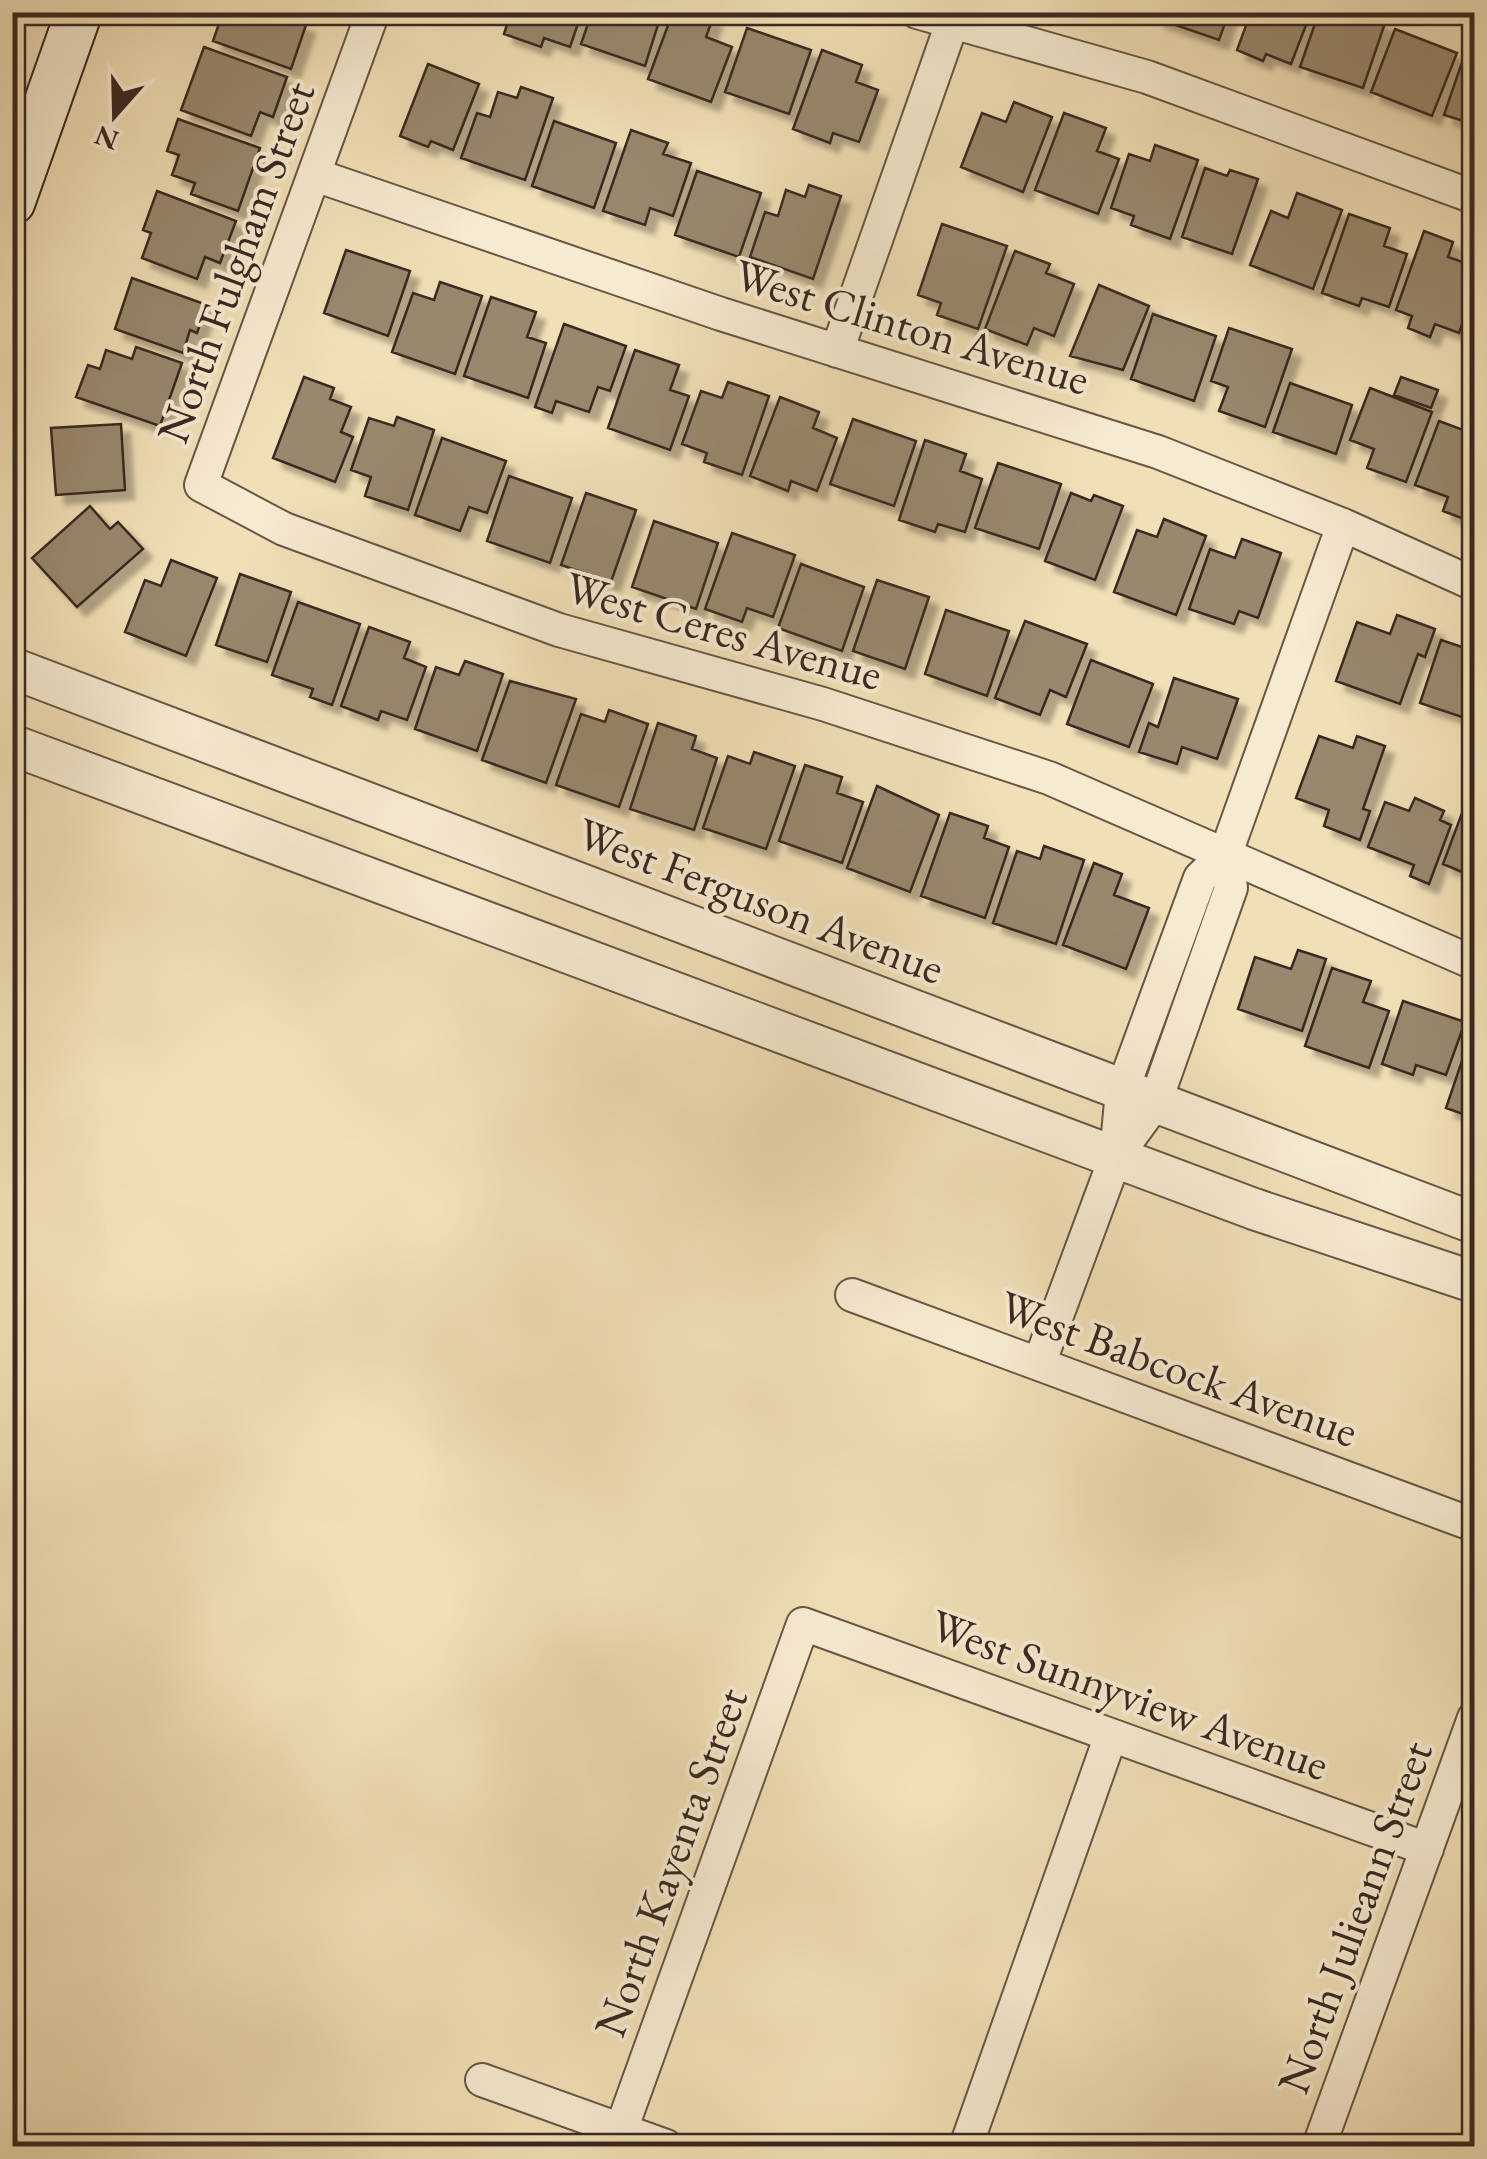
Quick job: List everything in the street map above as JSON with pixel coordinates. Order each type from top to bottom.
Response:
[{"type":"main road","points":[[12,202],[79,12]]},
{"type":"street","name":"North Fulgham Street","points":[[201,485],[373,12]]},
{"type":"street","points":[[917,12],[1147,78],[1474,197]]},
{"type":"street","points":[[837,351],[952,23]]},
{"type":"street","name":"West Clinton Avenue","points":[[315,175],[837,351],[1158,452],[1343,524],[1474,584]]},
{"type":"street","name":"West Ceres Avenue","points":[[201,485],[284,529],[559,630],[823,704],[1049,778],[1474,963]]},
{"type":"street","points":[[1039,1364],[1138,1097],[1231,888],[1226,852],[1343,524]]},
{"type":"street","name":"West Ferguson Avenue","points":[[12,668],[1474,1223]]},
{"type":"street","points":[[12,745],[1254,1209],[1474,1282]]},
{"type":"street","name":"West Babcock Avenue","points":[[852,1295],[1474,1525]]},
{"type":"street","name":"West Sunnyview Avenue","points":[[803,1624],[1427,1849]]},
{"type":"street","name":"North Kayenta Street","points":[[621,2130],[803,1624]]},
{"type":"street","name":"North Julieann Street","points":[[1319,2146],[1474,1718]]},
{"type":"street","points":[[966,2146],[1111,1735]]},
{"type":"street","points":[[482,2080],[666,2146]]},
{"type":"building","points":[[223,12],[285,12],[284,17],[306,25],[291,69],[213,41]]},
{"type":"building","points":[[511,12],[582,12],[570,47],[544,38],[541,47],[504,34]]},
{"type":"building","points":[[592,12],[662,12],[645,66],[581,44]]},
{"type":"building","points":[[673,12],[713,18],[706,37],[732,47],[711,102],[648,79]]},
{"type":"building","points":[[1157,12],[1229,12],[1219,40],[1155,18]]},
{"type":"building","points":[[1251,12],[1311,12],[1291,64],[1266,54],[1263,61],[1237,50]]},
{"type":"building","points":[[1319,12],[1354,12],[1385,23],[1363,88],[1300,67]]},
{"type":"building","points":[[747,28],[811,50],[789,114],[725,92]]},
{"type":"building","points":[[1395,29],[1457,53],[1432,116],[1371,92]]},
{"type":"building","points":[[204,47],[287,77],[273,117],[260,112],[251,136],[181,110]]},
{"type":"building","points":[[822,50],[862,65],[856,82],[878,90],[859,142],[833,133],[830,143],[793,129]]},
{"type":"building","points":[[428,64],[479,84],[453,150],[431,141],[428,147],[400,136]]},
{"type":"building","points":[[1461,65],[1474,69],[1474,138],[1466,135],[1470,123],[1444,115]]},
{"type":"building","points":[[521,87],[553,98],[525,180],[461,158],[477,113],[490,117],[498,92],[517,98]]},
{"type":"building","points":[[1014,102],[1052,117],[1023,192],[961,167],[982,113],[1006,122]]},
{"type":"building","points":[[1064,113],[1106,128],[1097,151],[1119,159],[1098,214],[1035,190]]},
{"type":"building","points":[[178,119],[260,148],[238,211],[191,194],[195,183],[172,175],[179,155],[167,151]]},
{"type":"building","points":[[554,121],[616,143],[594,208],[532,186]]},
{"type":"building","points":[[631,130],[668,143],[663,154],[691,163],[673,216],[650,208],[645,225],[603,211]]},
{"type":"building","points":[[1155,145],[1198,160],[1170,239],[1131,225],[1134,216],[1111,208],[1129,154],[1150,161]]},
{"type":"building","points":[[1205,168],[1227,176],[1230,170],[1258,179],[1232,254],[1182,237]]},
{"type":"building","points":[[697,171],[761,193],[739,257],[675,235]]},
{"type":"building","points":[[809,185],[841,196],[813,279],[750,257],[765,212],[778,216],[786,190],[805,197]]},
{"type":"building","points":[[157,191],[236,221],[220,263],[205,257],[197,279],[142,258],[151,233],[143,230]]},
{"type":"building","points":[[1297,193],[1342,210],[1313,289],[1250,265],[1271,211],[1288,218]]},
{"type":"building","points":[[1349,214],[1390,228],[1384,246],[1407,254],[1389,307],[1362,298],[1359,306],[1322,293]]},
{"type":"building","points":[[942,224],[1007,246],[978,329],[937,315],[941,303],[918,295]]},
{"type":"building","points":[[1424,231],[1453,242],[1448,257],[1474,266],[1474,290],[1459,333],[1435,324],[1430,337],[1408,328],[1412,316],[1396,310]]},
{"type":"building","points":[[346,250],[410,271],[388,336],[324,313]]},
{"type":"building","points":[[1015,251],[1050,264],[1046,273],[1074,284],[1054,336],[1034,328],[1027,345],[985,329]]},
{"type":"building","points":[[132,278],[207,305],[197,333],[190,330],[183,353],[115,329]]},
{"type":"building","points":[[440,282],[482,296],[455,374],[392,352],[413,293],[434,300]]},
{"type":"building","points":[[1099,285],[1149,306],[1123,370],[1070,356]]},
{"type":"building","points":[[491,297],[536,312],[527,337],[546,343],[528,398],[464,376]]},
{"type":"building","points":[[1153,314],[1216,336],[1194,401],[1131,379]]},
{"type":"building","points":[[564,324],[626,346],[610,391],[598,387],[589,412],[556,401],[552,413],[535,407]]},
{"type":"building","points":[[1229,328],[1292,349],[1265,427],[1219,411],[1228,387],[1211,381]]},
{"type":"building","points":[[136,347],[182,363],[160,426],[76,397],[88,365],[100,369],[106,350],[132,359]]},
{"type":"building","points":[[635,350],[679,365],[670,390],[689,396],[670,450],[608,428]]},
{"type":"building","points":[[304,377],[334,388],[330,399],[351,407],[341,432],[353,437],[335,482],[273,458]]},
{"type":"building","points":[[1401,377],[1438,390],[1431,408],[1394,395]]},
{"type":"building","points":[[728,382],[769,396],[742,475],[704,462],[707,453],[682,444],[701,391],[722,398]]},
{"type":"building","points":[[1290,383],[1352,405],[1336,454],[1273,432]]},
{"type":"building","points":[[1370,388],[1432,412],[1406,482],[1367,468],[1374,449],[1350,440]]},
{"type":"building","points":[[780,397],[819,412],[813,428],[837,438],[817,491],[791,481],[788,491],[750,476]]},
{"type":"building","points":[[397,417],[434,430],[408,510],[365,496],[371,477],[351,470],[369,418],[394,426]]},
{"type":"building","points":[[853,419],[916,441],[894,506],[830,484]]},
{"type":"building","points":[[1439,421],[1474,434],[1472,522],[1443,511],[1448,497],[1415,485]]},
{"type":"building","points":[[121,424],[125,490],[56,495],[51,428]]},
{"type":"building","points":[[442,438],[506,461],[487,513],[469,507],[460,531],[415,515]]},
{"type":"building","points":[[925,440],[966,454],[960,471],[982,479],[965,532],[938,524],[935,532],[899,520]]},
{"type":"building","points":[[998,463],[1061,484],[1039,549],[975,528]]},
{"type":"building","points":[[509,476],[572,498],[550,563],[487,541]]},
{"type":"building","points":[[586,493],[636,510],[611,582],[561,565]]},
{"type":"building","points":[[1071,493],[1091,501],[1094,495],[1123,506],[1095,580],[1045,561]]},
{"type":"building","points":[[90,506],[110,529],[118,522],[143,549],[77,607],[32,558]]},
{"type":"building","points":[[1164,519],[1206,536],[1176,615],[1114,592],[1137,530],[1157,537]]},
{"type":"building","points":[[654,521],[718,543],[696,609],[632,587]]},
{"type":"building","points":[[732,533],[795,555],[773,617],[747,608],[742,622],[705,609]]},
{"type":"building","points":[[1242,539],[1281,553],[1258,618],[1239,611],[1234,624],[1189,609],[1210,549],[1235,558]]},
{"type":"building","points":[[171,560],[217,578],[186,656],[125,632],[145,580],[161,586]]},
{"type":"building","points":[[801,564],[864,587],[842,651],[778,628]]},
{"type":"building","points":[[240,574],[291,592],[267,662],[216,645]]},
{"type":"building","points":[[877,580],[929,597],[905,669],[853,651]]},
{"type":"building","points":[[298,602],[360,624],[332,705],[310,697],[313,689],[272,675]]},
{"type":"building","points":[[946,610],[1009,631],[987,696],[925,674]]},
{"type":"building","points":[[1397,615],[1435,629],[1425,657],[1418,654],[1400,704],[1336,681],[1357,622],[1390,634]]},
{"type":"building","points":[[1025,621],[1087,644],[1066,697],[1050,690],[1040,715],[995,698]]},
{"type":"building","points":[[369,627],[410,642],[404,658],[426,667],[407,720],[381,711],[378,720],[341,706]]},
{"type":"building","points":[[1441,640],[1474,651],[1474,721],[1420,703]]},
{"type":"building","points":[[1091,660],[1153,684],[1129,747],[1067,724]]},
{"type":"building","points":[[465,661],[503,674],[477,751],[415,729],[436,667],[459,675]]},
{"type":"building","points":[[1174,678],[1238,699],[1217,759],[1182,747],[1177,764],[1139,752],[1149,723],[1158,727]]},
{"type":"building","points":[[510,681],[576,699],[546,783],[482,760]]},
{"type":"building","points":[[609,710],[648,724],[619,807],[556,785],[581,714],[605,722]]},
{"type":"building","points":[[658,723],[696,736],[692,749],[717,758],[694,830],[630,809]]},
{"type":"building","points":[[1319,736],[1353,748],[1357,736],[1385,746],[1363,809],[1370,811],[1360,840],[1324,826],[1329,810],[1296,798]]},
{"type":"building","points":[[754,752],[795,766],[766,849],[703,828],[728,756],[750,764]]},
{"type":"building","points":[[805,765],[842,777],[837,793],[863,802],[842,863],[779,841]]},
{"type":"building","points":[[877,786],[939,815],[910,892],[847,868]]},
{"type":"building","points":[[1415,798],[1444,811],[1440,820],[1451,825],[1429,884],[1410,876],[1414,865],[1368,847],[1385,802],[1409,811]]},
{"type":"building","points":[[1465,805],[1474,809],[1474,877],[1443,864]]},
{"type":"building","points":[[950,813],[988,826],[984,838],[1009,847],[985,918],[921,896]]},
{"type":"building","points":[[1044,846],[1084,860],[1056,944],[993,923],[1017,851],[1040,859]]},
{"type":"building","points":[[1094,863],[1122,874],[1114,895],[1149,908],[1126,969],[1063,945]]},
{"type":"building","points":[[1298,950],[1326,959],[1302,1031],[1238,1009],[1255,957],[1291,969]]},
{"type":"building","points":[[1332,968],[1371,981],[1363,1002],[1389,1011],[1369,1068],[1305,1046]]},
{"type":"building","points":[[1403,1001],[1465,1022],[1446,1075],[1416,1065],[1413,1075],[1382,1064]]},
{"type":"building","points":[[1468,1043],[1474,1045],[1474,1118],[1446,1108]]}]
